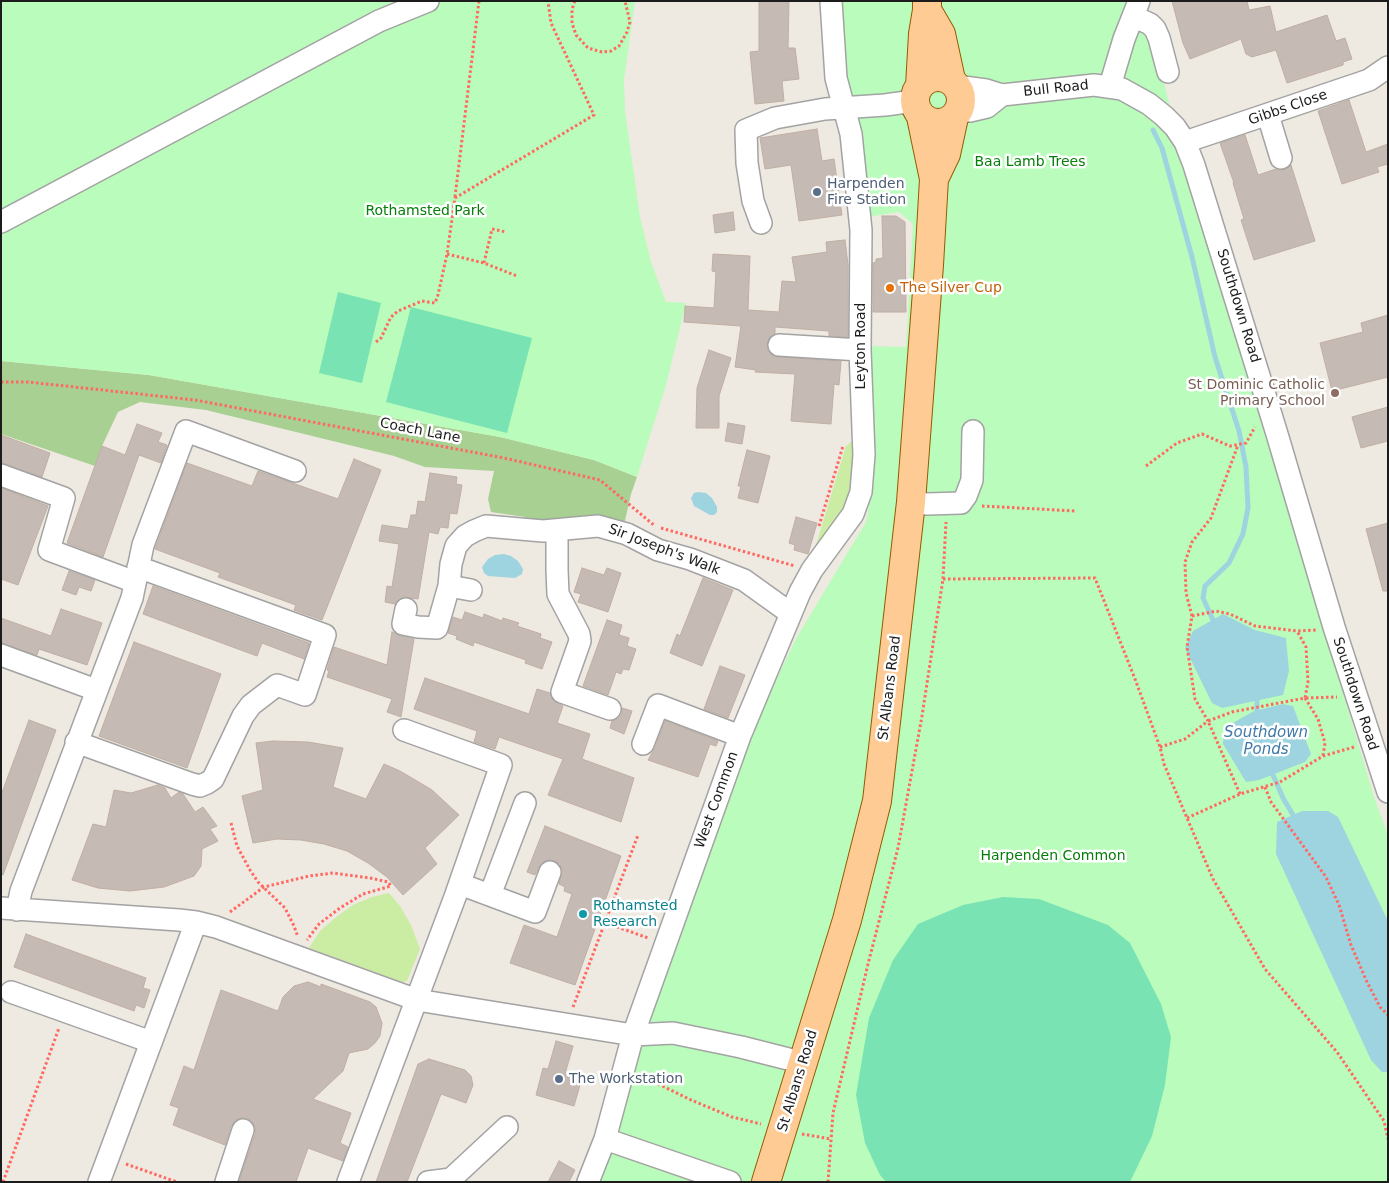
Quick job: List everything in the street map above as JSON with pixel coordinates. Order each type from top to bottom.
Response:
[{"type":"main road","name":"St Albans Road","points":[[927,6],[941,34],[955,98],[946,154],[934,179]]},
{"type":"main road","name":"St Albans Road","points":[[766,1182],[848,920],[877,801],[911,502],[922,374],[934,179],[919,101],[923,34],[927,6]]},
{"type":"main road","points":[[935,78],[955,98],[946,122],[938,124],[929,122],[919,101],[926,81],[935,78]]},
{"type":"street","points":[[1,222],[379,21],[428,1]]},
{"type":"street","name":"Leyton Road","points":[[812,570],[853,514],[861,492],[864,455],[854,427],[860,350],[861,230],[851,134],[836,78],[831,1]]},
{"type":"street","points":[[1110,86],[1136,9],[1155,29],[1168,72]]},
{"type":"street","name":"Gibbs Close","points":[[1185,142],[1369,80],[1388,67]]},
{"type":"street","name":"Bull Road","points":[[955,98],[986,90],[1002,95],[1094,85],[1110,86]]},
{"type":"street","name":"Southdown Road","points":[[1110,86],[1122,89],[1150,104],[1175,127],[1185,142],[1194,165],[1266,397],[1334,626],[1388,792]]},
{"type":"street","points":[[761,223],[753,201],[747,163],[746,130],[775,118],[825,109],[919,101]]},
{"type":"street","points":[[1268,115],[1281,158]]},
{"type":"street","points":[[779,345],[860,350]]},
{"type":"street","points":[[911,502],[952,504],[966,496],[972,480],[973,431]]},
{"type":"street","points":[[295,471],[186,432],[143,545],[132,598],[21,891],[9,909],[179,920],[206,925],[301,954],[418,1000],[633,1035],[673,1033],[741,1047],[804,1063]]},
{"type":"street","points":[[1,475],[64,498],[49,550],[136,575],[326,635],[305,695],[277,685],[251,705],[243,716],[213,779],[200,786],[76,742]]},
{"type":"street","name":"Sir Joseph's Walk","points":[[406,609],[404,624],[437,628],[449,586],[451,564],[456,546],[465,536],[474,531],[486,526],[557,531],[578,526],[598,526],[626,534],[658,550],[690,559],[744,580],[790,613]]},
{"type":"street","points":[[557,531],[558,594],[579,634],[580,641],[562,692],[610,709]]},
{"type":"street","name":"West Common","points":[[588,1182],[605,1139],[633,1035],[740,736],[790,613],[812,570]]},
{"type":"street","points":[[449,586],[471,590]]},
{"type":"street","points":[[1,655],[96,690]]},
{"type":"street","points":[[643,744],[658,705],[740,736]]},
{"type":"street","points":[[348,1182],[418,1000],[501,765],[404,730]]},
{"type":"street","points":[[490,895],[524,803]]},
{"type":"street","points":[[460,884],[535,912],[550,872]]},
{"type":"street","points":[[99,1182],[151,1042],[206,925]]},
{"type":"street","points":[[12,992],[151,1042]]},
{"type":"street","points":[[428,1182],[451,1179],[507,1127]]},
{"type":"street","points":[[226,1182],[243,1130]]},
{"type":"street","points":[[605,1139],[730,1182]]},
{"type":"path","points":[[376,342],[381,338],[391,318],[398,311],[422,301],[434,303],[438,295],[455,198],[479,1]]},
{"type":"path","points":[[455,198],[594,116],[551,22],[548,1]]},
{"type":"path","points":[[575,1],[572,9],[572,23],[576,35],[588,48],[602,52],[611,51],[619,46],[627,32],[630,22],[625,1]]},
{"type":"path","points":[[484,263],[492,229],[506,232]]},
{"type":"path","points":[[446,254],[484,263],[518,276]]},
{"type":"path","name":"Coach Lane","points":[[1,382],[28,382],[195,400],[504,458],[600,480],[657,527],[812,570]]},
{"type":"path","points":[[819,526],[843,446],[854,427]]},
{"type":"path","points":[[1146,466],[1177,443],[1202,434],[1230,446],[1246,443]]},
{"type":"path","points":[[1238,445],[1211,518],[1192,542],[1185,562],[1186,593],[1192,616],[1187,647],[1195,699],[1208,721],[1240,794]]},
{"type":"path","points":[[828,1182],[833,1113],[868,964],[898,848],[922,716],[943,580],[946,521],[952,504],[1075,511]]},
{"type":"path","points":[[943,580],[1095,578],[1160,747],[1164,764],[1213,879],[1265,969],[1337,1052],[1386,1123],[1388,1139]]},
{"type":"path","points":[[1192,616],[1216,611],[1230,614],[1255,626],[1304,632],[1334,626]]},
{"type":"path","points":[[1296,631],[1306,647],[1308,682],[1305,698],[1318,719],[1325,743],[1323,756]]},
{"type":"path","points":[[1160,747],[1184,739],[1208,721],[1232,712],[1305,698],[1333,698],[1356,695]]},
{"type":"path","points":[[1187,818],[1240,794],[1280,782],[1323,756],[1371,742]]},
{"type":"path","points":[[1265,787],[1271,802],[1326,877],[1339,905],[1351,945],[1367,982],[1380,1007],[1388,1015]]},
{"type":"path","points":[[231,823],[237,846],[258,882],[285,908],[294,926],[301,954]]},
{"type":"path","points":[[567,1024],[638,835]]},
{"type":"path","points":[[206,925],[226,914],[264,887],[308,876],[333,873],[388,882],[391,886],[363,894],[340,908],[320,924],[301,954]]},
{"type":"path","points":[[598,920],[665,945]]},
{"type":"path","points":[[3,1182],[66,1011]]},
{"type":"path","points":[[624,1067],[691,1100],[732,1117],[767,1126]]},
{"type":"path","points":[[797,1133],[831,1139]]},
{"type":"path","points":[[108,1157],[177,1182]]},
{"type":"green space","name":"Rothamsted Park","points":[[1,1],[635,1],[624,80],[625,111],[640,217],[651,262],[666,302],[686,303],[666,385],[637,477],[594,460],[500,437],[149,375],[1,361]]},
{"type":"green space","name":"Harpenden Common","points":[[840,1],[1144,1],[1181,152],[1375,800],[1388,835],[1388,1182],[599,1182],[610,1158],[637,1052],[727,780],[797,637],[866,522],[871,495],[868,346],[906,347],[913,224],[899,212],[867,217],[863,144],[846,82]]},
{"type":"green space","points":[[338,292],[381,303],[362,383],[319,373]]},
{"type":"green space","points":[[411,307],[532,338],[507,433],[386,402]]},
{"type":"green space","points":[[1,361],[149,375],[500,437],[594,460],[637,477],[624,525],[525,522],[525,517],[491,512],[488,499],[494,471],[425,467],[394,456],[206,410],[140,402],[118,412],[95,466],[1,434]]},
{"type":"green space","points":[[851,442],[858,445],[849,507],[814,552],[846,446]]},
{"type":"green space","points":[[389,893],[400,906],[411,925],[420,949],[407,981],[402,982],[309,948],[320,931],[353,905],[372,897]]},
{"type":"green space","points":[[1003,897],[1039,899],[1108,925],[1130,943],[1161,1004],[1171,1037],[1165,1085],[1152,1136],[1130,1182],[886,1182],[880,1175],[865,1143],[856,1095],[869,1018],[893,960],[918,924],[963,905]]},
{"type":"water","points":[[694,493],[706,493],[712,498],[717,507],[717,512],[714,515],[710,515],[694,506],[691,498]]},
{"type":"water","points":[[504,554],[518,561],[523,569],[522,574],[515,578],[488,576],[484,573],[482,567],[488,559],[495,555]]},
{"type":"water","points":[[1223,614],[1255,630],[1286,638],[1289,671],[1283,695],[1222,708],[1212,703],[1185,648],[1193,631]]},
{"type":"water","name":"Southdown Ponds","points":[[1283,704],[1293,706],[1311,754],[1305,762],[1259,780],[1246,782],[1223,744],[1224,728],[1254,711]]},
{"type":"water","points":[[1302,811],[1328,811],[1338,817],[1388,921],[1388,1072],[1382,1072],[1371,1060],[1276,854],[1277,822]]},
{"type":"building","points":[[759,1],[789,1],[788,48],[795,48],[799,79],[782,81],[784,101],[755,104],[750,52],[759,51]]},
{"type":"building","points":[[1172,1],[1247,1],[1249,10],[1270,6],[1276,32],[1327,15],[1336,41],[1345,38],[1352,59],[1343,62],[1343,65],[1287,83],[1276,50],[1252,57],[1246,54],[1241,39],[1190,59],[1183,43]]},
{"type":"building","points":[[1349,100],[1366,152],[1388,144],[1388,164],[1377,167],[1379,172],[1342,184],[1318,111]]},
{"type":"building","name":"Harpenden Fire Station","points":[[817,129],[822,161],[834,159],[842,215],[799,221],[791,165],[765,169],[760,138]]},
{"type":"building","points":[[1245,135],[1258,175],[1276,169],[1284,170],[1291,165],[1315,241],[1254,260],[1241,220],[1244,219],[1234,183],[1220,143]]},
{"type":"building","points":[[733,212],[735,230],[715,233],[713,215]]},
{"type":"building","points":[[882,216],[896,216],[905,222],[906,312],[873,312],[873,263],[876,262],[876,259],[883,258]]},
{"type":"building","points":[[845,240],[848,265],[848,337],[829,336],[829,331],[775,327],[775,334],[769,338],[767,344],[768,351],[778,357],[841,361],[839,385],[834,384],[831,424],[791,421],[795,374],[755,372],[756,370],[735,367],[741,326],[684,322],[685,306],[714,308],[716,272],[712,271],[713,254],[750,256],[748,310],[779,312],[782,281],[796,282],[792,257],[827,252],[826,242]]},
{"type":"building","points":[[1388,315],[1388,377],[1332,391],[1320,343],[1363,332],[1361,323]]},
{"type":"building","points":[[709,350],[731,358],[719,396],[719,428],[696,428],[697,388]]},
{"type":"building","points":[[1388,407],[1388,441],[1361,448],[1352,417]]},
{"type":"building","points":[[728,423],[745,426],[742,444],[725,441]]},
{"type":"building","points":[[137,424],[162,433],[158,442],[167,445],[161,463],[139,455],[103,557],[67,543],[102,446],[125,455]]},
{"type":"building","points":[[1,435],[50,453],[42,477],[1,463]]},
{"type":"building","points":[[747,450],[770,456],[758,503],[738,498],[741,486],[738,486]]},
{"type":"building","points":[[354,459],[381,470],[322,620],[294,610],[296,605],[218,577],[220,573],[155,549],[187,463],[252,486],[258,471],[338,499]]},
{"type":"building","points":[[430,473],[457,477],[456,484],[462,485],[457,514],[450,513],[448,528],[440,527],[438,534],[429,532],[418,599],[402,597],[395,604],[385,602],[387,586],[392,587],[399,544],[379,541],[382,525],[408,529],[411,515],[416,515],[418,501],[425,502]]},
{"type":"building","points":[[1,488],[48,506],[18,585],[1,579]]},
{"type":"building","points":[[796,517],[817,523],[808,554],[794,550],[795,545],[789,543]]},
{"type":"building","points":[[1388,523],[1388,591],[1383,591],[1366,529]]},
{"type":"building","points":[[582,568],[604,575],[607,568],[621,573],[608,612],[578,602],[581,594],[574,592]]},
{"type":"building","points":[[69,571],[95,580],[91,591],[79,587],[76,595],[62,590]]},
{"type":"building","points":[[703,578],[733,590],[702,666],[670,653],[677,634],[680,636]]},
{"type":"building","points":[[153,586],[309,643],[304,659],[262,643],[257,656],[143,614]]},
{"type":"building","points":[[61,609],[102,623],[87,665],[39,649],[37,655],[1,643],[1,618],[51,636]]},
{"type":"building","points":[[465,612],[483,618],[484,614],[502,621],[503,618],[519,623],[517,626],[541,634],[540,638],[552,642],[542,669],[525,663],[526,660],[474,642],[473,646],[456,639],[457,636],[448,633],[453,617],[462,620]]},
{"type":"building","points":[[607,620],[622,625],[619,635],[629,638],[627,646],[636,649],[629,670],[623,669],[621,674],[616,672],[608,695],[583,686]]},
{"type":"building","points":[[392,632],[414,639],[401,717],[387,712],[392,699],[327,677],[329,671],[327,670],[334,647],[387,665]]},
{"type":"building","points":[[134,642],[221,674],[187,768],[99,736]]},
{"type":"building","points":[[720,666],[745,675],[728,718],[704,709]]},
{"type":"building","points":[[425,678],[529,714],[537,689],[550,693],[553,700],[563,706],[557,723],[590,734],[582,759],[634,778],[621,822],[548,795],[563,759],[499,737],[495,749],[474,742],[477,731],[414,709]]},
{"type":"building","points":[[622,708],[632,711],[624,734],[610,728],[612,721],[618,719],[622,714]]},
{"type":"building","points":[[29,720],[56,730],[3,875],[1,874],[1,795]]},
{"type":"building","points":[[665,721],[718,741],[716,746],[710,744],[698,777],[648,760],[655,748]]},
{"type":"building","points":[[273,741],[308,742],[343,748],[333,787],[366,799],[384,764],[432,790],[459,815],[425,848],[437,864],[403,895],[387,877],[347,851],[301,840],[277,839],[253,843],[242,796],[263,790],[256,743]]},
{"type":"building","points":[[158,785],[165,788],[171,798],[179,792],[183,794],[195,812],[203,807],[217,826],[210,829],[218,841],[202,849],[201,866],[194,876],[164,887],[130,891],[98,888],[72,880],[93,824],[106,827],[114,790],[131,793]]},
{"type":"building","name":"Rothamsted Research","points":[[545,826],[621,856],[575,985],[510,963],[524,925],[557,937],[572,894],[564,891],[565,887],[559,884],[562,870],[560,864],[555,861],[548,860],[542,862],[535,875],[527,872]]},
{"type":"building","points":[[26,934],[146,978],[143,988],[150,990],[144,1008],[136,1005],[134,1011],[14,967]]},
{"type":"building","points":[[308,982],[321,987],[321,984],[370,1002],[376,1007],[382,1023],[380,1036],[375,1043],[368,1049],[349,1053],[343,1071],[313,1099],[351,1113],[340,1143],[348,1147],[343,1161],[308,1148],[296,1182],[239,1182],[255,1134],[255,1127],[252,1121],[247,1118],[235,1120],[225,1145],[173,1125],[179,1108],[170,1105],[184,1066],[194,1070],[221,990],[278,1011],[283,997],[294,986]]},
{"type":"building","points":[[556,1041],[573,1046],[565,1074],[582,1078],[574,1106],[536,1095],[543,1068],[548,1069]]},
{"type":"building","points":[[429,1059],[465,1070],[471,1076],[473,1085],[466,1103],[441,1094],[407,1182],[376,1182],[418,1064]]},
{"type":"building","points":[[559,1161],[575,1170],[569,1182],[548,1182]]},
{"type":"waterway","points":[[1153,130],[1162,148],[1192,257],[1215,357],[1239,431],[1246,467],[1248,508],[1243,534],[1229,563],[1205,586],[1203,598],[1213,620]]},
{"type":"waterway","points":[[1257,701],[1257,710]]},
{"type":"waterway","points":[[1273,775],[1293,815]]},
{"type":"place","name":"Harpenden Fire Station","points":[[817,192]]},
{"type":"place","name":"The Silver Cup","points":[[890,288]]},
{"type":"place","name":"St Dominic Catholic Primary School","points":[[1335,393]]},
{"type":"place","name":"Rothamsted Research","points":[[583,914]]},
{"type":"place","name":"The Workstation","points":[[559,1079]]},
{"type":"park label","name":"Baa Lamb Trees","points":[[1030,162]]}]
